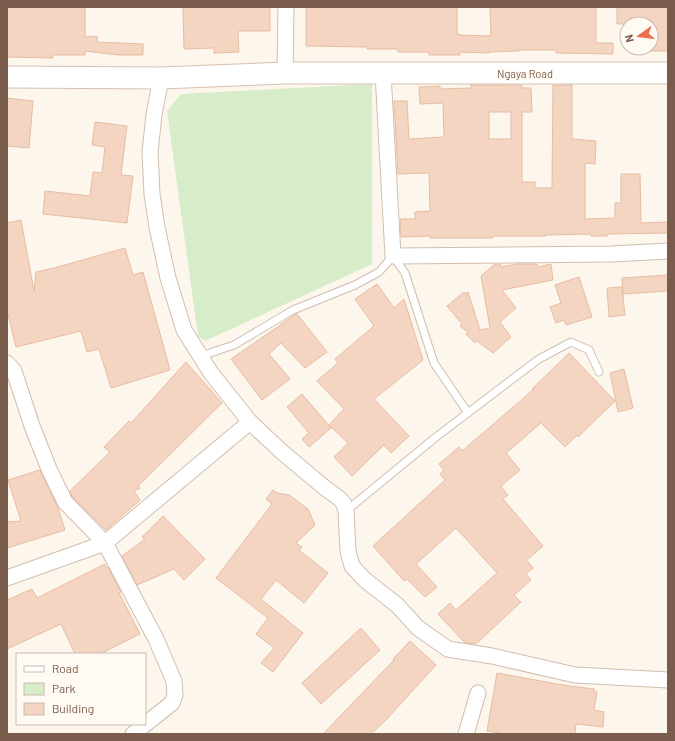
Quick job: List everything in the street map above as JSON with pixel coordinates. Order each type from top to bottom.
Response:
[{"type":"street","points":[[285,73],[286,7]]},
{"type":"street","name":"Ngaya Road","points":[[7,76],[161,78],[285,73],[668,73]]},
{"type":"street","points":[[383,73],[393,256],[611,254],[668,251]]},
{"type":"street","points":[[161,78],[154,115],[150,152],[152,194],[157,227],[168,278],[184,330],[211,372],[250,422],[287,456],[340,499],[344,504],[346,511],[348,551],[352,566],[365,580],[397,605],[418,628],[448,650],[492,656],[575,675],[668,680]]},
{"type":"street","points":[[7,363],[14,371],[32,426],[49,469],[65,502],[105,543],[156,639],[174,681],[172,704],[146,724]]},
{"type":"street","points":[[7,578],[105,543],[250,422]]},
{"type":"street","points":[[466,734],[478,693]]},
{"type":"street","points":[[133,734],[145,725]]},
{"type":"lane","points":[[201,356],[234,345],[293,310],[355,285],[379,272],[393,256],[405,273],[434,363],[468,413]]},
{"type":"lane","points":[[346,511],[436,437],[539,359],[571,342],[589,350],[599,372]]},
{"type":"green space","points":[[372,84],[372,264],[205,341],[198,336],[167,111],[181,94]]},
{"type":"building","points":[[7,7],[85,7],[85,37],[97,36],[97,42],[143,44],[143,55],[119,55],[85,51],[85,55],[53,55],[53,58],[7,57]]},
{"type":"building","points":[[183,7],[270,7],[270,31],[238,31],[239,52],[214,53],[214,48],[184,49]]},
{"type":"building","points":[[306,7],[457,7],[457,34],[491,36],[490,7],[596,7],[596,43],[613,43],[613,54],[556,53],[556,50],[519,50],[489,53],[460,52],[460,55],[429,55],[429,52],[398,52],[398,49],[306,46]]},
{"type":"building","points":[[617,7],[668,7],[668,51],[659,51],[659,16],[619,16],[619,24],[617,24]]},
{"type":"building","points":[[471,85],[522,85],[522,88],[531,88],[532,112],[522,112],[522,182],[535,182],[535,188],[552,188],[553,85],[572,85],[572,139],[596,141],[595,164],[585,163],[585,219],[615,218],[615,203],[621,203],[621,174],[640,174],[641,223],[668,222],[668,233],[607,234],[607,236],[591,236],[591,234],[493,236],[493,238],[430,238],[430,236],[401,237],[400,219],[415,219],[415,212],[430,211],[429,173],[398,174],[394,101],[407,101],[409,139],[444,137],[443,103],[420,104],[419,87],[440,86],[440,89],[471,88]],"holes":[[[489,112],[511,112],[511,139],[489,139]]]},
{"type":"building","points":[[7,98],[33,101],[29,148],[7,146]]},
{"type":"building","points":[[95,122],[127,126],[121,175],[133,176],[127,223],[43,214],[45,191],[90,196],[93,172],[102,173],[105,147],[92,145]]},
{"type":"building","points":[[21,220],[34,291],[36,272],[125,248],[133,275],[143,272],[170,370],[111,388],[99,349],[87,352],[81,331],[16,347],[7,310],[7,223]]},
{"type":"building","points":[[495,264],[500,264],[501,267],[517,264],[537,264],[538,267],[551,264],[553,280],[502,290],[516,308],[500,322],[511,337],[493,353],[477,341],[475,343],[466,334],[468,332],[460,326],[462,324],[447,306],[464,292],[466,294],[468,292],[480,330],[490,328],[481,276]]},
{"type":"building","points":[[668,275],[668,291],[623,294],[622,278]]},
{"type":"building","points":[[579,277],[592,317],[566,325],[564,320],[556,323],[550,307],[561,303],[555,285]]},
{"type":"building","points":[[377,284],[394,308],[404,299],[423,360],[374,399],[409,436],[391,453],[384,445],[352,476],[334,457],[348,443],[329,425],[344,409],[317,381],[338,363],[335,359],[374,326],[355,299]]},
{"type":"building","points":[[622,287],[625,315],[609,317],[607,288]]},
{"type":"building","points":[[296,314],[327,352],[305,368],[281,343],[269,354],[290,379],[262,400],[231,359]]},
{"type":"building","points":[[569,353],[615,401],[578,437],[577,435],[565,447],[541,423],[506,453],[520,470],[501,486],[508,495],[503,499],[543,546],[527,560],[533,568],[526,574],[531,580],[514,595],[521,602],[476,644],[465,643],[438,614],[450,603],[456,610],[497,573],[456,528],[416,564],[437,587],[425,597],[407,579],[404,581],[373,546],[445,480],[440,474],[444,470],[439,464],[459,447],[462,451],[533,390],[532,389]]},
{"type":"building","points":[[186,362],[222,403],[138,486],[140,488],[134,491],[140,500],[106,530],[72,497],[70,491],[110,452],[104,447],[129,421],[131,423]]},
{"type":"building","points":[[624,369],[633,408],[618,412],[610,373]]},
{"type":"building","points":[[302,394],[331,428],[309,447],[302,439],[309,433],[287,407]]},
{"type":"building","points":[[40,470],[58,508],[65,530],[7,548],[7,522],[21,521],[8,480]]},
{"type":"building","points":[[273,490],[277,493],[289,495],[308,509],[315,525],[296,543],[302,547],[299,550],[328,573],[304,603],[276,580],[261,599],[303,633],[273,672],[261,663],[274,648],[256,634],[268,618],[216,578],[272,504],[266,499]]},
{"type":"building","points":[[163,516],[205,559],[184,580],[174,569],[137,585],[122,556],[145,539],[142,537]]},
{"type":"building","points":[[105,564],[121,592],[119,593],[140,634],[102,653],[75,653],[61,624],[7,649],[7,600],[32,589],[37,598]]},
{"type":"building","points":[[361,628],[380,650],[321,704],[302,683]]},
{"type":"building","points":[[410,641],[436,665],[386,720],[371,734],[323,734],[394,660],[393,659]]},
{"type":"building","points":[[497,673],[594,689],[594,692],[597,692],[594,710],[604,712],[603,727],[576,724],[575,734],[506,734],[487,731]]}]
